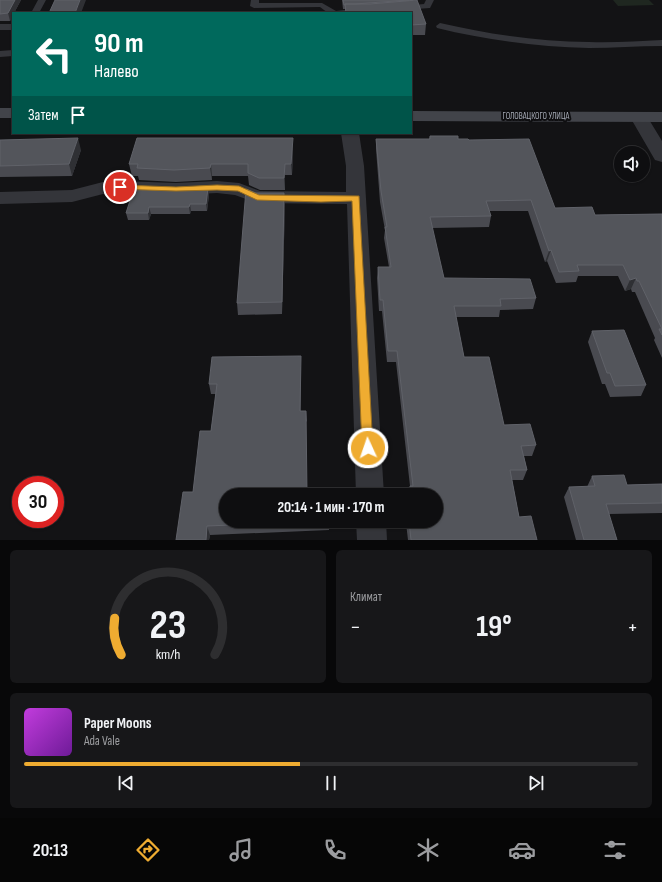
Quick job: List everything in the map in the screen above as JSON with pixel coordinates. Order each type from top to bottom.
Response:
[{"type":"main road","points":[[0,113],[12,113]]},
{"type":"main road","name":"ГОЛОВАЦКОГО УЛИЦА","points":[[412,116],[662,117]]},
{"type":"street","points":[[639,117],[662,156]]},
{"type":"street","points":[[350,134],[355,166],[370,488]]},
{"type":"street","points":[[0,198],[72,196],[103,188],[120,187],[176,189],[217,187],[239,188],[257,197],[321,199],[356,198]]},
{"type":"street","points":[[371,528],[372,540]]},
{"type":"lane","points":[[36,12],[42,0]]},
{"type":"lane","points":[[255,0],[254,6],[321,3],[333,12]]},
{"type":"lane","points":[[391,8],[427,6],[430,0]]},
{"type":"lane","points":[[348,12],[369,10]]},
{"type":"lane","points":[[440,26],[467,32],[541,42],[588,45],[662,44]]},
{"type":"lane","points":[[0,27],[12,27]]},
{"type":"lane","points":[[0,54],[12,53]]},
{"type":"shaded area","points":[[613,0],[649,0],[654,5],[618,6]]},
{"type":"building","points":[[0,0],[15,0],[8,13],[0,14]]},
{"type":"building","points":[[55,0],[80,0],[75,12],[49,12]]},
{"type":"building","points":[[343,0],[409,0],[344,5]]},
{"type":"building","points":[[417,0],[426,24],[412,25],[412,12],[346,12],[345,4],[370,4]]},
{"type":"building","points":[[430,136],[458,136],[458,139],[469,140],[529,139],[555,208],[592,207],[595,215],[662,214],[662,329],[639,281],[637,281],[636,278],[630,280],[623,265],[577,265],[579,271],[559,272],[551,250],[549,251],[531,200],[486,201],[491,216],[430,217],[444,278],[530,279],[536,298],[500,299],[501,306],[454,306],[464,357],[489,357],[504,425],[530,424],[536,445],[521,446],[527,470],[510,470],[519,517],[531,516],[537,540],[411,540],[410,528],[443,528],[443,488],[410,488],[410,486],[413,486],[397,351],[388,351],[383,300],[380,300],[378,267],[391,267],[385,227],[387,227],[381,191],[376,139],[430,139]]},
{"type":"building","points":[[78,138],[69,164],[0,166],[0,140]]},
{"type":"building","points":[[137,138],[293,138],[291,164],[285,164],[284,178],[259,178],[248,173],[248,164],[211,164],[210,168],[174,170],[137,168],[138,164],[129,164]]},
{"type":"building","points":[[134,188],[208,188],[206,204],[190,204],[189,207],[149,207],[148,213],[126,213]]},
{"type":"building","points":[[246,189],[256,193],[284,193],[282,302],[237,303]]},
{"type":"building","points":[[624,330],[646,385],[615,386],[610,373],[607,373],[592,331]]},
{"type":"building","points":[[301,356],[300,411],[306,411],[307,488],[219,488],[219,526],[207,526],[206,540],[176,540],[183,492],[193,492],[200,431],[211,431],[217,384],[209,384],[212,357]]},
{"type":"building","points":[[624,475],[627,485],[662,484],[662,503],[606,504],[617,540],[584,540],[569,487],[595,486],[592,476]]},
{"type":"route","points":[[120,187],[176,189],[217,187],[239,188],[246,193],[257,197],[280,199],[356,198],[368,448]]}]
